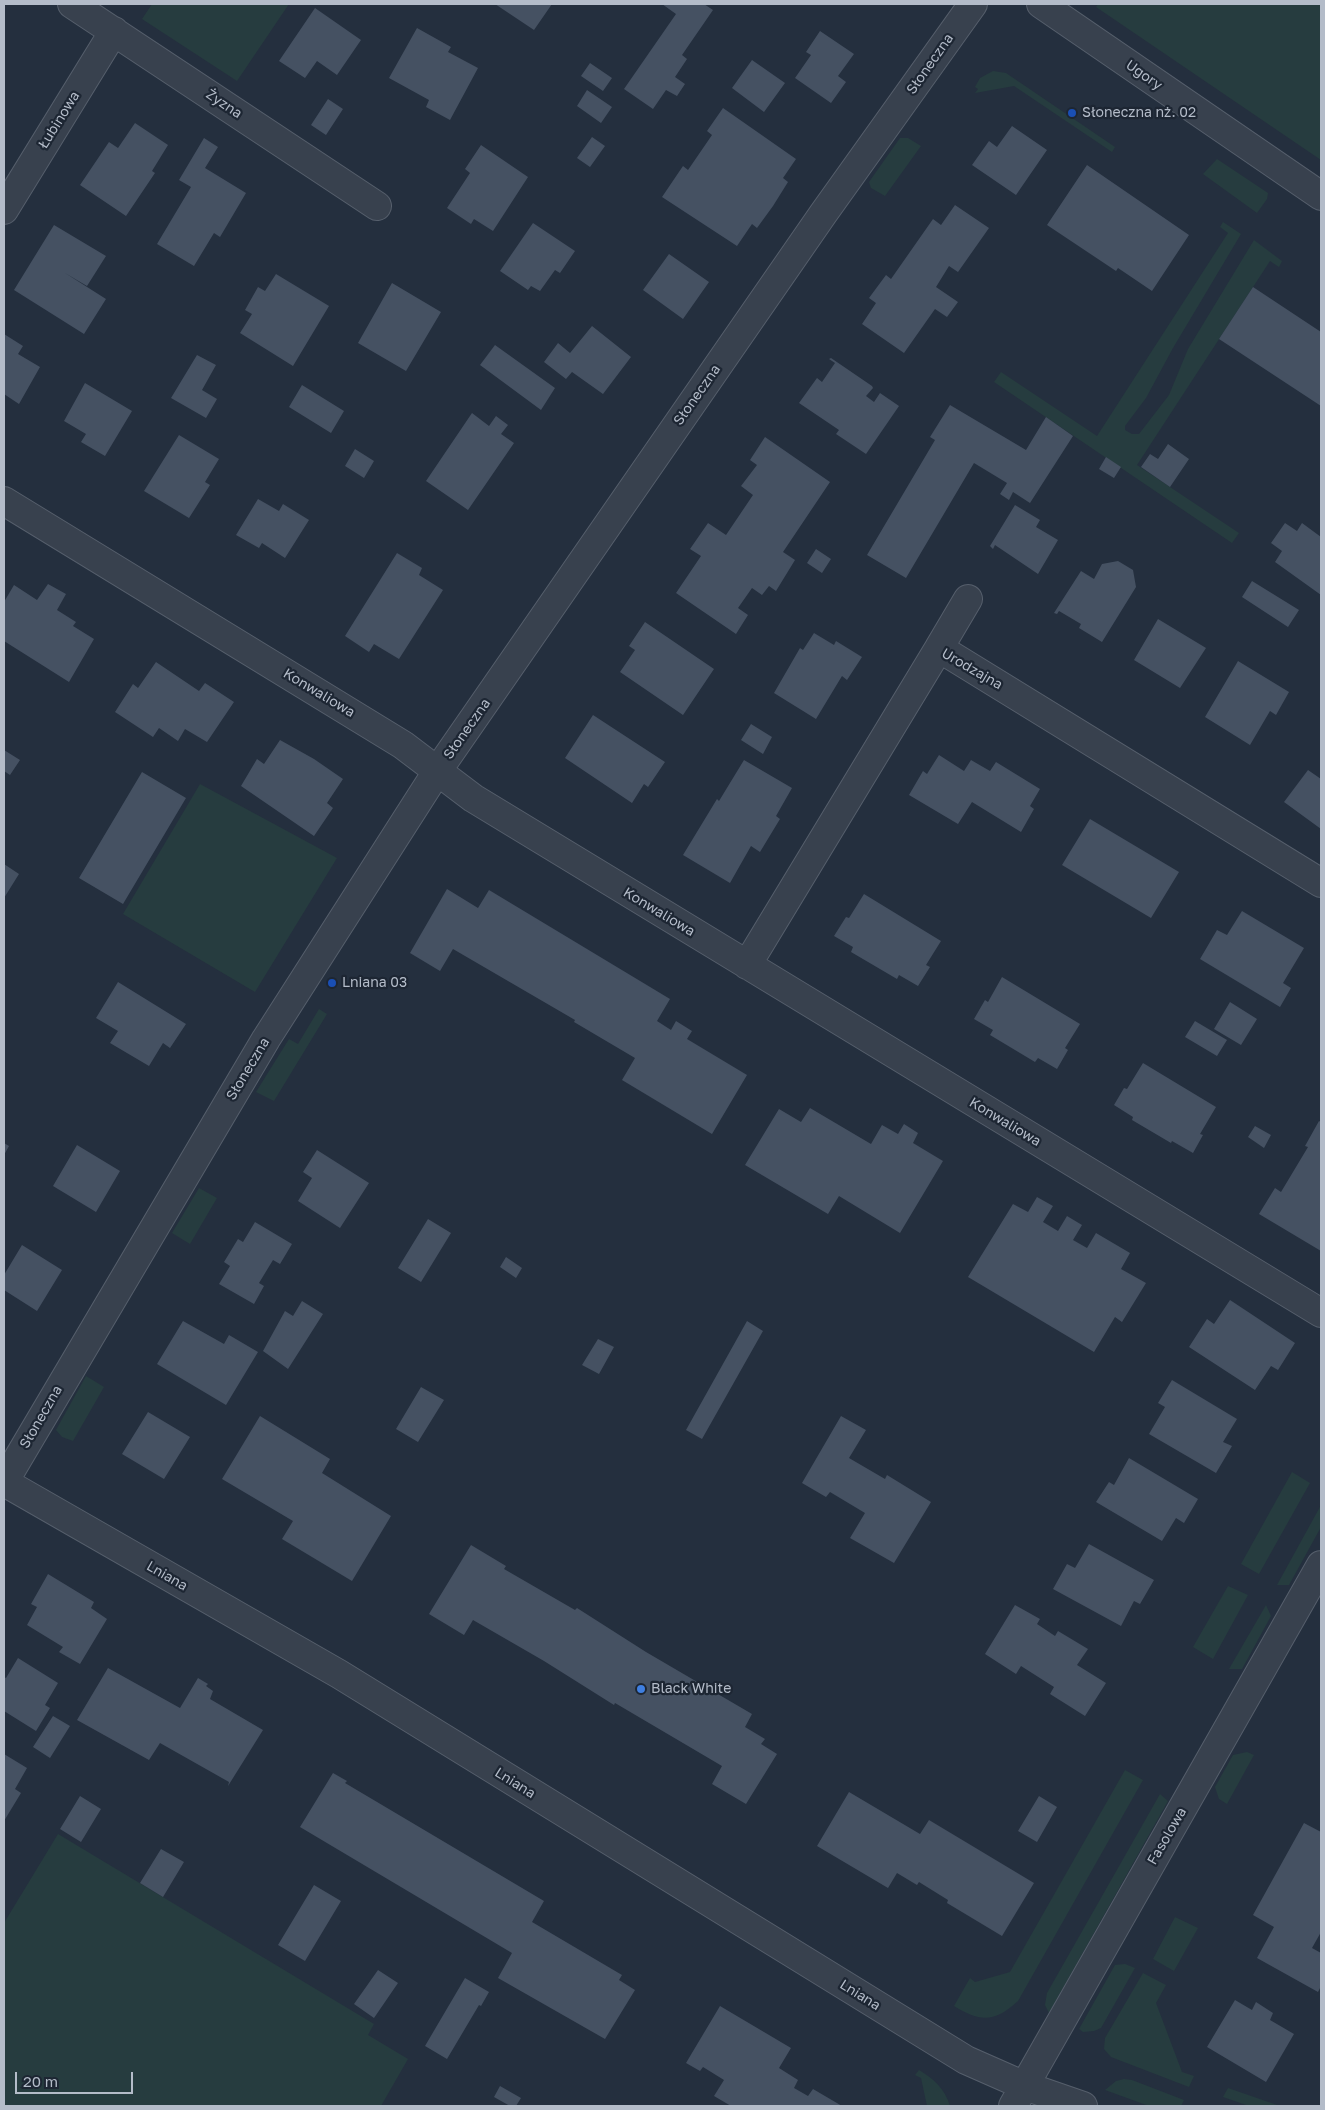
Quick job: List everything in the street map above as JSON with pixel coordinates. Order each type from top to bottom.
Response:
[{"type":"street","name":"Żyzna","points":[[72,4],[377,206]]},
{"type":"street","name":"Słoneczna","points":[[4,1482],[266,1039],[438,770],[812,230],[973,4]]},
{"type":"street","name":"Ugory","points":[[1041,4],[1321,196]]},
{"type":"street","name":"Łubinowa","points":[[4,210],[114,31]]},
{"type":"street","name":"Konwaliowa","points":[[4,501],[403,745],[473,798],[1321,1313]]},
{"type":"street","points":[[939,648],[968,599]]},
{"type":"street","name":"Urodzajna","points":[[747,965],[939,648],[1321,883]]},
{"type":"street","name":"Lniana","points":[[4,1482],[339,1674],[966,2060],[1019,2096],[1083,2106]]},
{"type":"street","name":"Fasolowa","points":[[1019,2096],[1321,1565]]},
{"type":"green space","points":[[152,4],[289,4],[237,81],[142,19]]},
{"type":"green space","points":[[1098,4],[1321,4],[1321,160],[1096,7]]},
{"type":"green space","points":[[993,71],[1006,73],[1115,147],[1112,152],[1014,86],[975,93],[978,89],[975,87],[980,78]]},
{"type":"green space","points":[[900,138],[908,138],[921,146],[885,196],[871,188],[869,182]]},
{"type":"green space","points":[[1217,159],[1268,193],[1267,199],[1257,213],[1203,174]]},
{"type":"green space","points":[[1223,222],[1241,234],[1173,348],[1146,398],[1125,426],[1125,430],[1132,434],[1139,434],[1169,395],[1188,349],[1254,240],[1282,261],[1279,267],[1270,261],[1137,465],[1239,533],[1232,543],[994,382],[1001,372],[1097,436],[1228,233],[1220,227]]},
{"type":"green space","points":[[200,784],[337,858],[255,992],[123,914]]},
{"type":"green space","points":[[319,1009],[327,1014],[274,1101],[256,1092],[289,1039],[298,1044]]},
{"type":"green space","points":[[199,1188],[217,1198],[190,1244],[172,1233]]},
{"type":"green space","points":[[86,1376],[104,1387],[73,1441],[62,1437],[56,1430]]},
{"type":"green space","points":[[1292,1472],[1310,1483],[1259,1574],[1241,1564]]},
{"type":"green space","points":[[1321,1505],[1321,1527],[1289,1585],[1277,1585]]},
{"type":"green space","points":[[1228,1586],[1248,1595],[1213,1659],[1193,1647]]},
{"type":"green space","points":[[1266,1605],[1271,1616],[1242,1669],[1229,1669]]},
{"type":"green space","points":[[1247,1752],[1254,1755],[1227,1804],[1219,1799],[1215,1787],[1233,1755]]},
{"type":"green space","points":[[1125,1770],[1143,1780],[1018,2001],[1002,2013],[987,2018],[972,2015],[954,2006],[970,1978],[975,1982],[1010,1972]]},
{"type":"green space","points":[[1160,1794],[1168,1801],[1049,2013],[1045,2005],[1047,1993]]},
{"type":"green space","points":[[58,1834],[374,2024],[368,2035],[408,2059],[381,2106],[4,2106],[4,1923]]},
{"type":"green space","points":[[1175,1917],[1198,1928],[1174,1971],[1153,1959]]},
{"type":"green space","points":[[1125,1964],[1135,1968],[1101,2028],[1083,2032],[1079,2029],[1115,1965]]},
{"type":"green space","points":[[1143,1973],[1166,1985],[1156,2003],[1182,2072],[1194,2076],[1189,2087],[1111,2057],[1104,2049],[1105,2038]]},
{"type":"green space","points":[[919,2070],[938,2085],[945,2094],[950,2106],[927,2106],[921,2078],[915,2075]]},
{"type":"green space","points":[[1132,2080],[1184,2100],[1181,2106],[1149,2106],[1105,2090],[1116,2081]]},
{"type":"green space","points":[[1228,2088],[1280,2106],[1249,2106],[1223,2097]]},
{"type":"building","points":[[495,4],[552,4],[534,30]]},
{"type":"building","points":[[662,4],[704,4],[713,10],[682,55],[687,59],[675,77],[685,84],[677,96],[666,90],[653,109],[624,89],[676,14]]},
{"type":"building","points":[[315,8],[361,40],[337,75],[317,61],[305,78],[279,61]]},
{"type":"building","points":[[417,28],[451,47],[448,52],[478,68],[450,120],[426,107],[429,100],[389,78]]},
{"type":"building","points":[[820,31],[854,54],[838,76],[846,82],[831,103],[795,78],[811,55],[806,52]]},
{"type":"building","points":[[752,60],[785,83],[764,112],[732,88]]},
{"type":"building","points":[[590,63],[612,78],[603,91],[581,76]]},
{"type":"building","points":[[587,90],[612,107],[601,123],[577,106]]},
{"type":"building","points":[[328,99],[343,109],[326,135],[311,125]]},
{"type":"building","points":[[723,108],[796,159],[783,178],[788,182],[773,206],[757,228],[752,224],[737,246],[662,197],[683,166],[688,170],[712,135],[707,131]]},
{"type":"building","points":[[135,123],[168,145],[152,171],[155,173],[126,216],[80,185],[109,142],[118,148]]},
{"type":"building","points":[[1012,126],[1047,150],[1016,195],[972,165],[989,141],[997,147]]},
{"type":"building","points":[[592,137],[605,146],[590,167],[577,158]]},
{"type":"building","points":[[204,138],[218,147],[205,168],[246,193],[220,237],[214,233],[194,266],[157,244],[191,187],[179,180]]},
{"type":"building","points":[[481,145],[528,177],[493,231],[474,219],[471,224],[447,208],[470,173],[465,169]]},
{"type":"building","points":[[1087,165],[1189,235],[1152,291],[1118,268],[1116,271],[1047,225]]},
{"type":"building","points":[[955,205],[989,228],[958,272],[949,266],[936,287],[958,302],[947,317],[935,309],[904,353],[862,324],[876,303],[869,298],[886,275],[891,279],[933,219],[941,225]]},
{"type":"building","points":[[533,223],[575,251],[560,273],[555,270],[540,291],[531,286],[528,290],[500,271]]},
{"type":"building","points":[[54,225],[106,256],[87,286],[65,273],[106,299],[84,334],[14,290]]},
{"type":"building","points":[[669,254],[709,282],[683,319],[643,290]]},
{"type":"building","points":[[276,274],[329,306],[293,366],[240,333],[252,314],[245,310],[258,287],[265,291]]},
{"type":"building","points":[[392,283],[441,312],[406,371],[358,343]]},
{"type":"building","points":[[1253,287],[1321,332],[1321,406],[1219,339]]},
{"type":"building","points":[[592,326],[631,357],[603,394],[572,372],[566,379],[544,362],[558,343],[570,353]]},
{"type":"building","points":[[4,334],[23,346],[18,354],[40,367],[19,404],[4,394]]},
{"type":"building","points":[[495,345],[555,388],[541,410],[480,365]]},
{"type":"building","points":[[197,355],[216,365],[202,390],[217,399],[206,418],[171,398]]},
{"type":"building","points":[[831,358],[872,386],[873,388],[866,396],[874,402],[880,393],[899,406],[866,454],[836,434],[839,430],[799,403],[817,378],[822,382],[835,363],[829,359]]},
{"type":"building","points":[[85,383],[132,411],[105,456],[81,442],[86,434],[64,421]]},
{"type":"building","points":[[302,385],[344,411],[331,433],[289,407]]},
{"type":"building","points":[[950,405],[1026,450],[1046,417],[1073,436],[1030,503],[1013,492],[1009,500],[1000,494],[1007,483],[974,463],[906,578],[867,555],[935,440],[930,437]]},
{"type":"building","points":[[472,413],[489,426],[496,416],[508,425],[501,434],[514,443],[468,510],[426,481]]},
{"type":"building","points":[[179,435],[219,459],[205,482],[210,485],[189,518],[144,491]]},
{"type":"building","points":[[765,437],[830,482],[783,552],[795,560],[776,591],[769,586],[762,595],[752,588],[738,608],[748,615],[736,634],[676,593],[701,556],[690,549],[708,523],[726,535],[753,495],[741,486],[757,465],[750,460]]},
{"type":"building","points":[[1168,444],[1189,459],[1170,487],[1141,467],[1150,454],[1158,459]]},
{"type":"building","points":[[355,449],[374,461],[364,478],[345,466]]},
{"type":"building","points":[[1106,457],[1121,467],[1114,478],[1099,469]]},
{"type":"building","points":[[258,499],[279,511],[283,504],[309,520],[285,558],[262,543],[259,548],[236,535]]},
{"type":"building","points":[[1015,505],[1040,520],[1036,527],[1058,540],[1038,574],[995,545],[993,549],[990,546]]},
{"type":"building","points":[[1285,523],[1297,531],[1302,523],[1321,537],[1321,595],[1275,562],[1282,551],[1271,543]]},
{"type":"building","points":[[816,549],[831,559],[822,573],[807,563]]},
{"type":"building","points":[[397,553],[422,568],[419,575],[443,590],[399,659],[374,644],[369,652],[345,636]]},
{"type":"building","points":[[1118,561],[1133,570],[1136,587],[1102,642],[1079,628],[1081,624],[1059,611],[1057,614],[1054,613],[1081,571],[1094,579],[1102,564]]},
{"type":"building","points":[[1252,581],[1299,610],[1288,627],[1242,597]]},
{"type":"building","points":[[48,584],[66,594],[57,610],[76,622],[73,626],[94,639],[69,682],[4,641],[4,602],[14,585],[37,600]]},
{"type":"building","points":[[1158,619],[1206,648],[1180,688],[1134,660]]},
{"type":"building","points":[[645,622],[714,669],[683,715],[620,672],[635,650],[629,646]]},
{"type":"building","points":[[814,633],[834,645],[836,641],[862,657],[847,680],[842,676],[816,719],[774,693],[800,648],[803,650]]},
{"type":"building","points":[[1238,661],[1289,692],[1276,715],[1270,711],[1250,745],[1205,717]]},
{"type":"building","points":[[156,662],[199,691],[205,683],[234,702],[207,742],[185,729],[178,741],[159,728],[153,737],[115,712],[133,684],[138,688]]},
{"type":"building","points":[[593,715],[665,762],[648,787],[644,784],[632,803],[565,758]]},
{"type":"building","points":[[751,724],[772,737],[763,754],[741,740]]},
{"type":"building","points":[[280,740],[314,759],[343,779],[327,803],[333,808],[314,836],[241,786],[257,759],[264,764]]},
{"type":"building","points":[[4,750],[20,760],[10,775],[4,771]]},
{"type":"building","points":[[939,755],[964,771],[971,760],[990,771],[996,762],[1040,789],[1030,806],[1034,809],[1021,832],[972,802],[958,824],[909,795],[923,771],[927,774]]},
{"type":"building","points":[[744,760],[792,788],[776,816],[780,819],[760,852],[751,846],[730,883],[683,855],[717,799],[719,801]]},
{"type":"building","points":[[1308,770],[1321,779],[1321,829],[1284,802]]},
{"type":"building","points":[[142,772],[186,798],[123,904],[79,878]]},
{"type":"building","points":[[1090,819],[1179,872],[1151,918],[1062,865]]},
{"type":"building","points":[[4,864],[19,874],[4,898]]},
{"type":"building","points":[[447,889],[478,908],[489,890],[670,999],[657,1021],[671,1030],[676,1021],[692,1031],[687,1039],[747,1075],[712,1134],[622,1080],[635,1058],[574,1022],[575,1020],[453,949],[440,971],[410,953]]},
{"type":"building","points":[[864,894],[941,941],[926,965],[930,967],[918,986],[899,975],[897,979],[851,952],[853,947],[834,936],[846,917],[849,918]]},
{"type":"building","points":[[1242,911],[1304,948],[1283,983],[1291,988],[1280,1007],[1200,959],[1217,930],[1227,935]]},
{"type":"building","points":[[1002,977],[1080,1024],[1065,1048],[1068,1050],[1057,1069],[1038,1058],[1035,1062],[990,1035],[993,1030],[974,1019],[985,1000],[988,1002]]},
{"type":"building","points":[[118,982],[186,1024],[170,1048],[163,1043],[149,1066],[110,1043],[118,1031],[96,1018]]},
{"type":"building","points":[[1230,1002],[1257,1019],[1241,1045],[1214,1029]]},
{"type":"building","points":[[1195,1021],[1227,1040],[1217,1056],[1185,1037]]},
{"type":"building","points":[[1143,1063],[1216,1107],[1200,1134],[1203,1135],[1193,1153],[1172,1141],[1171,1143],[1132,1120],[1133,1117],[1114,1105],[1124,1088],[1127,1089]]},
{"type":"building","points":[[810,1108],[871,1144],[882,1125],[898,1134],[904,1124],[918,1133],[913,1143],[943,1161],[900,1233],[839,1196],[828,1214],[745,1165],[779,1109],[801,1122]]},
{"type":"building","points":[[1319,1121],[1321,1122],[1321,1251],[1259,1214],[1275,1188],[1281,1192],[1308,1147],[1305,1146]]},
{"type":"building","points":[[1255,1126],[1271,1135],[1264,1148],[1248,1137]]},
{"type":"building","points":[[4,1143],[9,1146],[4,1155]]},
{"type":"building","points":[[77,1145],[120,1171],[96,1212],[53,1186]]},
{"type":"building","points":[[317,1150],[369,1183],[340,1228],[298,1201],[312,1178],[303,1172]]},
{"type":"building","points":[[1037,1197],[1053,1206],[1043,1222],[1058,1231],[1067,1216],[1082,1225],[1073,1240],[1087,1248],[1096,1233],[1130,1253],[1121,1269],[1146,1283],[1122,1322],[1115,1317],[1094,1352],[968,1277],[1013,1204],[1028,1212]]},
{"type":"building","points":[[428,1219],[451,1233],[421,1282],[398,1268]]},
{"type":"building","points":[[255,1222],[292,1244],[280,1264],[273,1260],[259,1283],[264,1286],[254,1304],[219,1284],[230,1266],[224,1262],[238,1239],[243,1242]]},
{"type":"building","points":[[22,1245],[62,1270],[37,1311],[4,1290],[4,1275]]},
{"type":"building","points":[[506,1257],[522,1268],[516,1278],[500,1267]]},
{"type":"building","points":[[1230,1300],[1295,1343],[1278,1370],[1271,1366],[1255,1390],[1189,1347],[1207,1319],[1214,1324]]},
{"type":"building","points":[[302,1301],[323,1314],[288,1369],[263,1351],[285,1311],[293,1316]]},
{"type":"building","points":[[183,1321],[224,1344],[229,1335],[258,1352],[226,1405],[157,1364]]},
{"type":"building","points":[[747,1321],[763,1331],[702,1439],[686,1430]]},
{"type":"building","points":[[598,1339],[614,1347],[599,1374],[582,1365]]},
{"type":"building","points":[[1172,1380],[1237,1419],[1223,1442],[1232,1446],[1216,1473],[1149,1434],[1165,1407],[1158,1403]]},
{"type":"building","points":[[421,1387],[444,1400],[418,1442],[396,1429]]},
{"type":"building","points":[[148,1412],[190,1437],[164,1479],[122,1454]]},
{"type":"building","points":[[260,1416],[330,1459],[322,1473],[391,1516],[352,1581],[282,1539],[293,1521],[222,1479]]},
{"type":"building","points":[[841,1416],[866,1430],[849,1458],[885,1479],[887,1475],[931,1502],[894,1563],[850,1538],[865,1513],[830,1492],[826,1497],[802,1483]]},
{"type":"building","points":[[1129,1458],[1198,1499],[1184,1523],[1176,1518],[1162,1541],[1096,1502],[1109,1482],[1114,1485]]},
{"type":"building","points":[[1089,1544],[1154,1580],[1140,1604],[1134,1601],[1121,1626],[1053,1589],[1067,1564],[1075,1568]]},
{"type":"building","points":[[471,1545],[506,1566],[504,1569],[575,1610],[577,1608],[646,1652],[752,1714],[745,1727],[765,1739],[761,1744],[777,1754],[746,1804],[712,1784],[722,1766],[615,1703],[614,1705],[544,1661],[473,1620],[464,1635],[429,1614]]},
{"type":"building","points":[[48,1574],[94,1602],[91,1608],[107,1619],[80,1664],[59,1652],[63,1647],[27,1625],[37,1607],[31,1604]]},
{"type":"building","points":[[1015,1605],[1040,1619],[1037,1624],[1055,1636],[1058,1631],[1088,1649],[1077,1665],[1106,1683],[1085,1716],[1050,1694],[1054,1687],[1021,1666],[1016,1674],[985,1654]]},
{"type":"building","points":[[18,1658],[58,1683],[45,1705],[50,1708],[36,1731],[4,1711],[4,1677],[6,1678]]},
{"type":"building","points":[[108,1668],[180,1708],[198,1678],[208,1684],[206,1686],[213,1691],[210,1699],[263,1730],[228,1786],[229,1782],[160,1743],[149,1760],[77,1720]]},
{"type":"building","points":[[53,1716],[70,1726],[50,1758],[33,1747]]},
{"type":"building","points":[[4,1754],[27,1768],[15,1789],[21,1793],[4,1821]]},
{"type":"building","points":[[333,1773],[347,1781],[345,1783],[544,1901],[532,1922],[622,1975],[619,1980],[635,1990],[605,2039],[498,1978],[512,1953],[300,1827]]},
{"type":"building","points":[[849,1792],[920,1834],[929,1820],[1034,1883],[1002,1936],[947,1903],[948,1900],[919,1882],[917,1885],[897,1873],[888,1888],[817,1846]]},
{"type":"building","points":[[80,1796],[101,1809],[81,1842],[60,1829]]},
{"type":"building","points":[[1039,1796],[1057,1807],[1037,1842],[1018,1831]]},
{"type":"building","points":[[1304,1823],[1321,1832],[1321,1932],[1312,1948],[1321,1953],[1321,1986],[1318,1992],[1257,1958],[1274,1927],[1253,1915]]},
{"type":"building","points":[[161,1849],[184,1862],[163,1897],[140,1883]]},
{"type":"building","points":[[314,1885],[341,1901],[305,1961],[278,1945]]},
{"type":"building","points":[[378,1970],[398,1983],[374,2018],[354,2004]]},
{"type":"building","points":[[465,1978],[489,1992],[481,2006],[479,2005],[447,2059],[425,2046]]},
{"type":"building","points":[[1235,2000],[1252,2010],[1256,2002],[1273,2013],[1270,2020],[1294,2034],[1266,2082],[1207,2047]]},
{"type":"building","points":[[720,2006],[791,2048],[779,2068],[798,2080],[794,2088],[808,2096],[813,2089],[842,2106],[731,2106],[714,2096],[724,2080],[703,2067],[700,2071],[686,2063]]},
{"type":"building","points":[[500,2086],[521,2098],[516,2106],[510,2106],[494,2097]]},
{"type":"place","name":"Słoneczna nż. 02","points":[[1072,113]]},
{"type":"place","name":"Lniana 03","points":[[332,983]]},
{"type":"place","name":"Black White","points":[[641,1689]]}]
